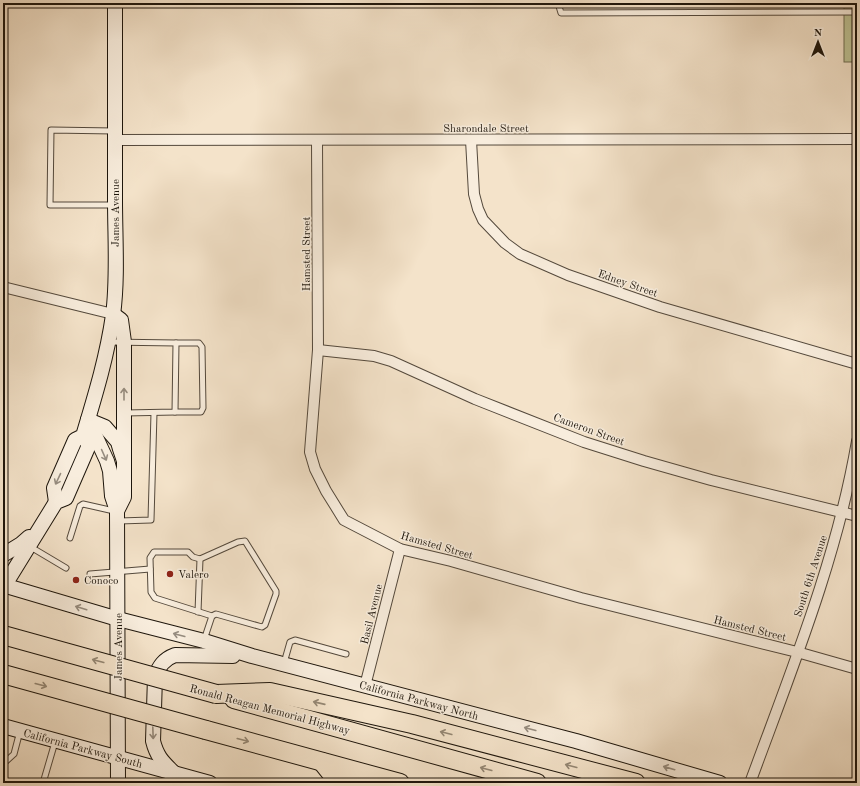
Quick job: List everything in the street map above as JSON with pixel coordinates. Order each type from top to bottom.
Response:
[{"type":"highway","name":"Ronald Reagan Memorial Highway","points":[[3,635],[537,783]]},
{"type":"highway","points":[[3,674],[400,783]]},
{"type":"highway","points":[[216,694],[270,692],[412,724],[636,783]]},
{"type":"highway","points":[[322,762],[340,783]]},
{"type":"main road","name":"James Avenue","points":[[114,4],[115,283],[113,314],[108,342],[96,395],[88,420],[107,460],[110,471],[112,496],[118,516],[118,783]]},
{"type":"main road","points":[[113,314],[121,320],[124,342],[124,461]]},
{"type":"main road","name":"James Avenue","points":[[88,420],[105,427],[112,433],[118,442],[124,461],[124,498],[118,516]]},
{"type":"main road","points":[[4,586],[56,502],[54,488],[74,440],[82,436],[88,420]]},
{"type":"main road","points":[[3,555],[22,544],[41,525]]},
{"type":"main road","name":"California Parkway North","points":[[4,586],[118,619],[204,641],[252,656],[576,742],[720,783]]},
{"type":"main road","points":[[183,778],[160,759],[156,751],[153,734],[155,677],[162,662],[167,658],[181,654],[252,656]]},
{"type":"main road","name":"California Parkway South","points":[[3,726],[183,778],[210,783]]},
{"type":"street","name":"Sharondale Street","points":[[115,136],[317,140],[857,139]]},
{"type":"street","name":"Hamsted Street","points":[[317,140],[318,350],[310,452],[315,469],[326,491],[344,520],[400,549],[451,561],[580,598],[797,652],[857,669]]},
{"type":"street","name":"Edney Street","points":[[471,140],[474,194],[478,209],[483,220],[505,243],[520,254],[568,275],[660,307],[857,364]]},
{"type":"street","points":[[3,287],[113,314]]},
{"type":"street","name":"Cameron Street","points":[[318,350],[374,356],[391,361],[475,399],[584,442],[644,462],[857,516]]},
{"type":"street","name":"South 6th Avenue","points":[[750,783],[826,566],[842,512],[857,441]]},
{"type":"street","name":"Basil Avenue","points":[[365,686],[400,549]]},
{"type":"lane","points":[[114,4],[438,3]]},
{"type":"lane","points":[[558,3],[561,14],[857,12]]},
{"type":"lane","points":[[115,136],[50,130],[50,205],[115,205]]},
{"type":"lane","points":[[108,342],[199,343],[202,347],[202,408],[200,412],[124,413]]},
{"type":"lane","points":[[175,412],[176,343]]},
{"type":"lane","points":[[70,538],[80,506],[83,504],[118,516],[151,520],[154,413]]},
{"type":"lane","points":[[245,541],[276,591],[265,625],[262,627],[216,614],[212,616],[155,598],[151,592],[150,569],[150,558],[154,552],[188,552],[193,557],[200,559],[238,542],[245,541]]},
{"type":"lane","points":[[28,546],[66,568]]},
{"type":"lane","points":[[198,612],[200,559]]},
{"type":"lane","points":[[90,574],[118,573],[150,569]]},
{"type":"lane","points":[[204,641],[212,616]]},
{"type":"lane","points":[[283,664],[290,642],[295,640],[346,654]]},
{"type":"lane","points":[[3,764],[14,754],[20,731]]},
{"type":"lane","points":[[43,783],[55,741]]},
{"type":"green space","points":[[844,3],[857,3],[857,62],[844,62]]},
{"type":"place","name":"Valero","points":[[170,574]]},
{"type":"place","name":"Conoco","points":[[76,580]]}]
